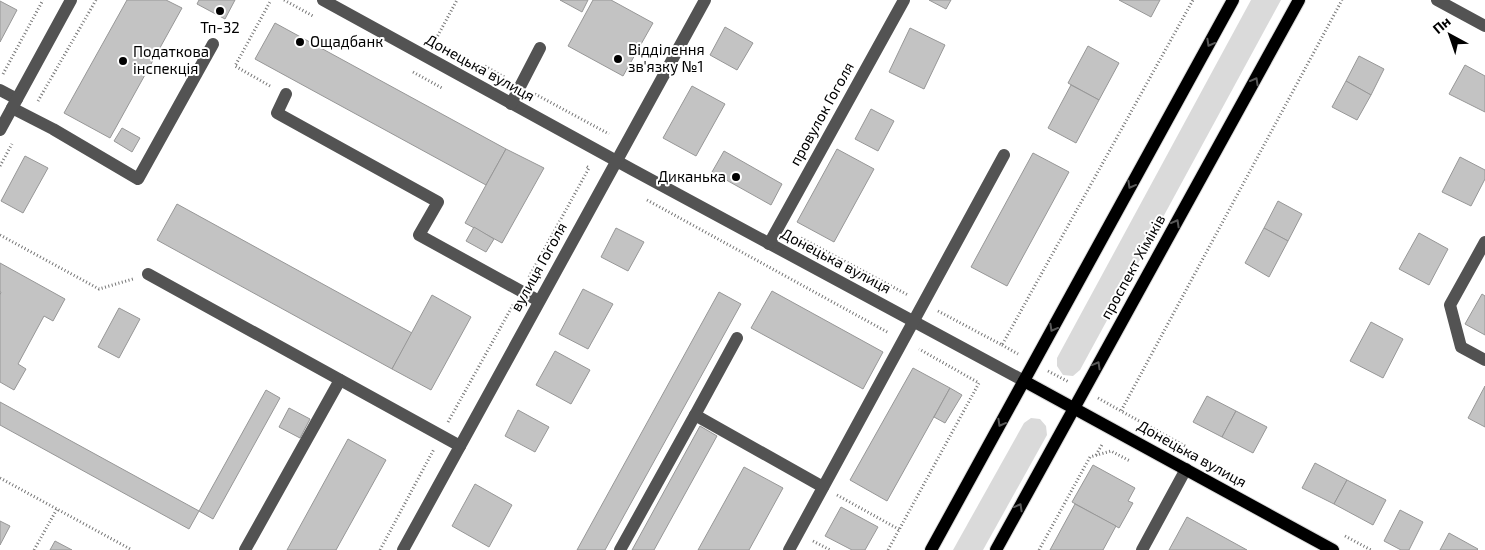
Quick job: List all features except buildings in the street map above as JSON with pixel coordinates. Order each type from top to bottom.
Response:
[{"type":"main road","points":[[931,550],[1233,0]]},
{"type":"main road","name":"проспект Хіміків","points":[[996,550],[1299,0]]},
{"type":"main road","name":"Донецька вулиця","points":[[1024,381],[1333,550]]},
{"type":"street","name":"Донецька вулиця","points":[[323,0],[599,152],[1024,381]]},
{"type":"street","name":"вулиця Гоголя","points":[[403,550],[705,0]]},
{"type":"street","name":"провулок Гоголя","points":[[769,244],[904,0]]},
{"type":"street","points":[[1438,0],[1485,26]]},
{"type":"street","points":[[0,130],[68,1]]},
{"type":"street","points":[[0,90],[14,104],[138,180],[213,44]]},
{"type":"street","points":[[511,104],[540,48]]},
{"type":"street","points":[[286,94],[277,113],[438,202],[419,235],[540,301]]},
{"type":"street","points":[[788,550],[1004,155]]},
{"type":"street","points":[[1485,242],[1450,305],[1461,348],[1485,360]]},
{"type":"street","points":[[148,274],[460,446]]},
{"type":"street","points":[[620,550],[736,338]]},
{"type":"street","points":[[245,550],[340,380]]},
{"type":"street","points":[[695,415],[823,487]]},
{"type":"street","points":[[1142,550],[1186,469]]},
{"type":"path","points":[[0,78],[43,0]]},
{"type":"path","points":[[44,92],[96,0]]},
{"type":"path","points":[[270,0],[235,66],[286,94]]},
{"type":"path","points":[[436,39],[457,0]]},
{"type":"path","points":[[779,226],[1002,345],[1193,0]]},
{"type":"path","points":[[1190,449],[1121,411],[1342,0]]},
{"type":"path","points":[[607,178],[589,168],[610,134]]},
{"type":"path","points":[[640,196],[979,383],[888,550]]},
{"type":"path","points":[[0,235],[99,289],[148,274]]},
{"type":"path","points":[[1039,550],[1090,457]]},
{"type":"path","points":[[0,478],[132,550]]},
{"type":"path","points":[[823,487],[900,530]]},
{"type":"path","points":[[34,550],[56,509]]},
{"type":"path","points":[[1337,531],[1371,550]]},
{"type":"shaded area","points":[[1251,0],[1281,0],[1080,370],[1073,376],[1063,375],[1057,366],[1057,358]]},
{"type":"shaded area","points":[[1031,418],[1040,419],[1046,426],[1047,435],[983,550],[953,550],[1024,423]]},
{"type":"place","name":"Тп-32","points":[[220,11]]},
{"type":"place","name":"Ощадбанк","points":[[300,42]]},
{"type":"place","name":"Відділення зв'язку №1","points":[[618,59]]},
{"type":"place","name":"Податкова інспекція","points":[[123,61]]},
{"type":"place","name":"Диканька","points":[[736,177]]}]
